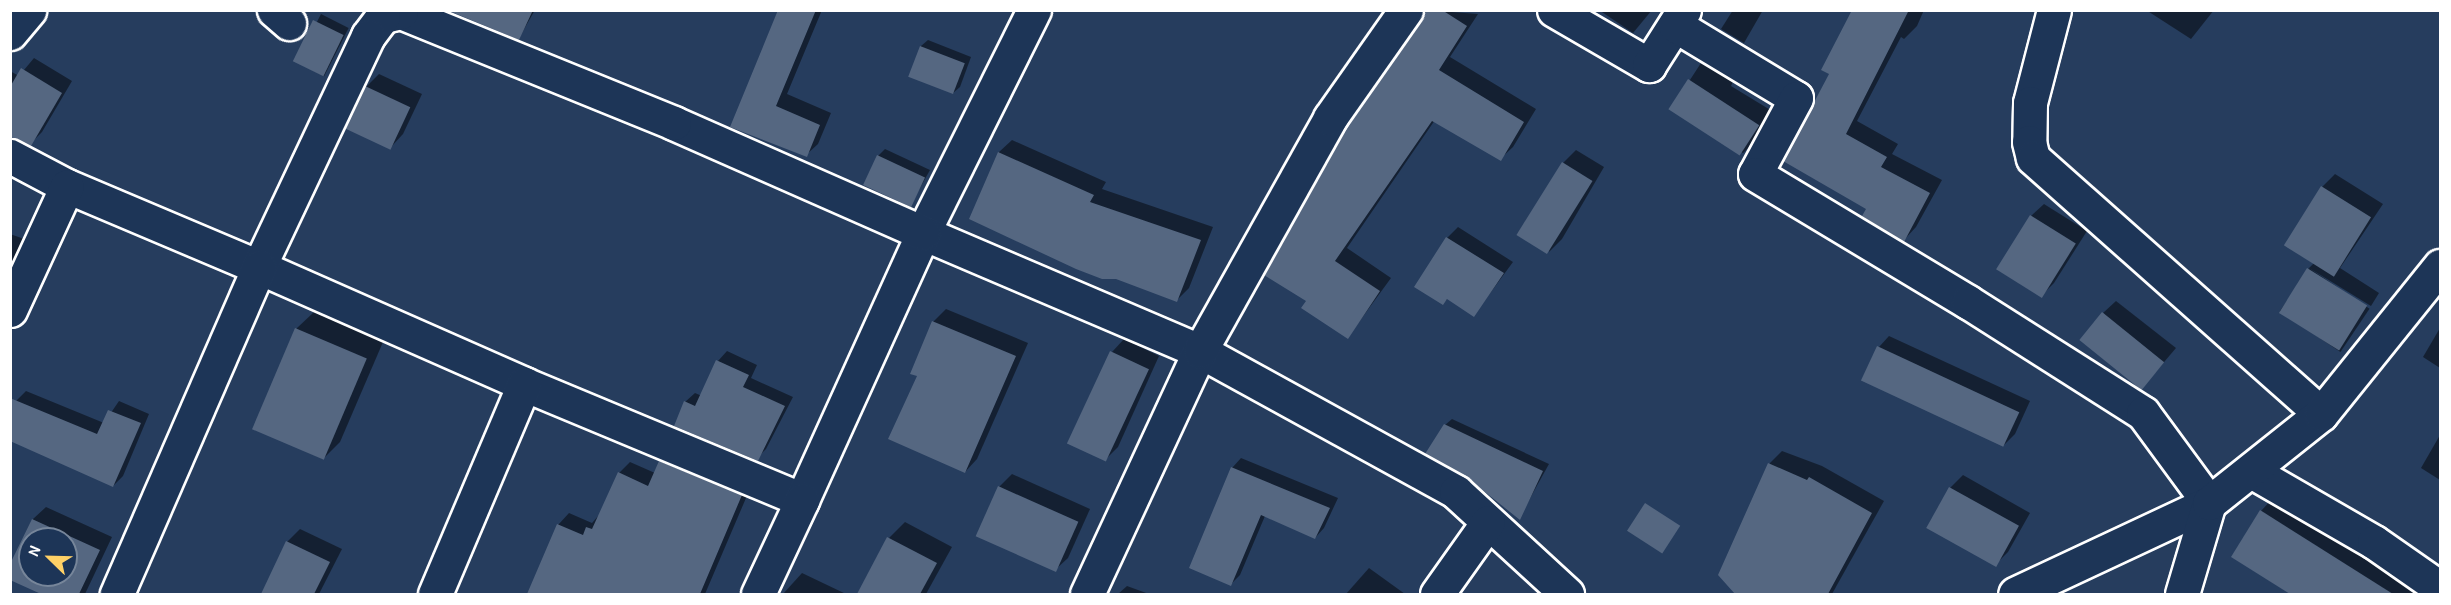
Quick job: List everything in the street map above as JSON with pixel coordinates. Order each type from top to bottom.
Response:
[{"type":"street","points":[[10,33],[29,10]]},
{"type":"street","points":[[759,594],[923,233],[1034,10]]},
{"type":"street","points":[[1087,594],[1200,351],[1330,118],[1406,10]]},
{"type":"street","points":[[1554,10],[1649,65],[1680,18],[1796,99],[1755,174],[2142,413],[2210,503]]},
{"type":"street","points":[[2054,10],[2031,103],[2029,142],[2033,158],[2321,414]]},
{"type":"street","points":[[117,594],[260,267],[368,36],[383,16],[401,12],[674,123],[923,233],[1200,351],[1456,492],[1568,594]]},
{"type":"street","points":[[10,156],[67,186],[260,267],[524,384],[802,500]]},
{"type":"street","points":[[10,310],[67,186]]},
{"type":"street","points":[[2015,594],[2210,503],[2321,414],[2440,266]]},
{"type":"street","points":[[435,594],[524,384]]},
{"type":"street","points":[[2250,471],[2374,542],[2440,588]]},
{"type":"street","points":[[2182,594],[2210,503]]},
{"type":"street","points":[[1437,594],[1488,522]]},
{"type":"building","points":[[447,10],[533,10],[519,40]]},
{"type":"building","points":[[778,10],[816,10],[776,106],[820,125],[807,157],[730,127]]},
{"type":"building","points":[[1425,10],[1442,10],[1467,26],[1439,70],[1524,122],[1501,161],[1432,121],[1335,261],[1380,291],[1348,339],[1301,308],[1306,301],[1264,275],[1346,128],[1421,21]]},
{"type":"building","points":[[1852,10],[1909,10],[1846,134],[1887,157],[1881,167],[1930,193],[1904,242],[1862,216],[1866,209],[1783,161],[1829,74],[1821,70]]},
{"type":"building","points":[[313,20],[344,35],[323,76],[293,61]]},
{"type":"building","points":[[920,46],[965,63],[953,94],[908,77]]},
{"type":"building","points":[[21,68],[62,93],[31,146],[10,137],[10,87]]},
{"type":"building","points":[[1688,79],[1759,125],[1740,155],[1668,109]]},
{"type":"building","points":[[365,86],[410,107],[390,150],[345,129]]},
{"type":"building","points":[[998,152],[1094,195],[1090,202],[1201,240],[1177,302],[1116,279],[1102,279],[1076,269],[969,219]]},
{"type":"building","points":[[877,155],[925,177],[911,207],[863,185]]},
{"type":"building","points":[[1562,162],[1593,181],[1547,254],[1516,235]]},
{"type":"building","points":[[2321,186],[2371,217],[2334,277],[2284,245]]},
{"type":"building","points":[[2030,215],[2076,244],[2042,298],[1996,269]]},
{"type":"building","points":[[1446,237],[1504,273],[1474,317],[1447,299],[1443,305],[1414,287]]},
{"type":"building","points":[[2307,268],[2367,306],[2339,351],[2279,313]]},
{"type":"building","points":[[2102,312],[2164,362],[2142,390],[2079,340]]},
{"type":"building","points":[[932,321],[1016,356],[965,473],[888,439],[917,376],[910,374]]},
{"type":"building","points":[[295,328],[367,358],[324,460],[252,429]]},
{"type":"building","points":[[1877,346],[2019,412],[2003,447],[1861,380]]},
{"type":"building","points":[[1110,351],[1149,369],[1106,462],[1067,443]]},
{"type":"building","points":[[716,360],[749,375],[743,387],[785,406],[758,461],[674,426],[684,401],[695,406]]},
{"type":"building","points":[[10,398],[97,434],[108,410],[141,423],[113,487],[10,441]]},
{"type":"building","points":[[1444,424],[1543,471],[1520,520],[1465,476],[1425,454]]},
{"type":"building","points":[[659,461],[742,495],[700,594],[527,594],[557,524],[583,535],[586,527],[592,529],[618,472],[648,486]]},
{"type":"building","points":[[1768,463],[1807,480],[1809,477],[1872,513],[1828,594],[1735,594],[1718,575]]},
{"type":"building","points":[[1231,467],[1330,508],[1315,539],[1261,515],[1231,586],[1189,568]]},
{"type":"building","points":[[998,486],[1078,522],[1056,572],[976,536]]},
{"type":"building","points":[[1949,487],[2019,526],[1996,567],[1926,528]]},
{"type":"building","points":[[1645,503],[1680,526],[1662,554],[1627,531]]},
{"type":"building","points":[[2260,510],[2393,594],[2290,594],[2231,557]]},
{"type":"building","points":[[32,519],[50,527],[28,527]]},
{"type":"building","points":[[887,537],[937,563],[920,594],[857,594]]},
{"type":"building","points":[[78,540],[100,550],[79,594],[41,594],[26,587],[78,587]]},
{"type":"building","points":[[286,541],[330,562],[314,594],[261,594]]},
{"type":"building","points":[[18,548],[18,584],[10,580],[10,564]]}]
